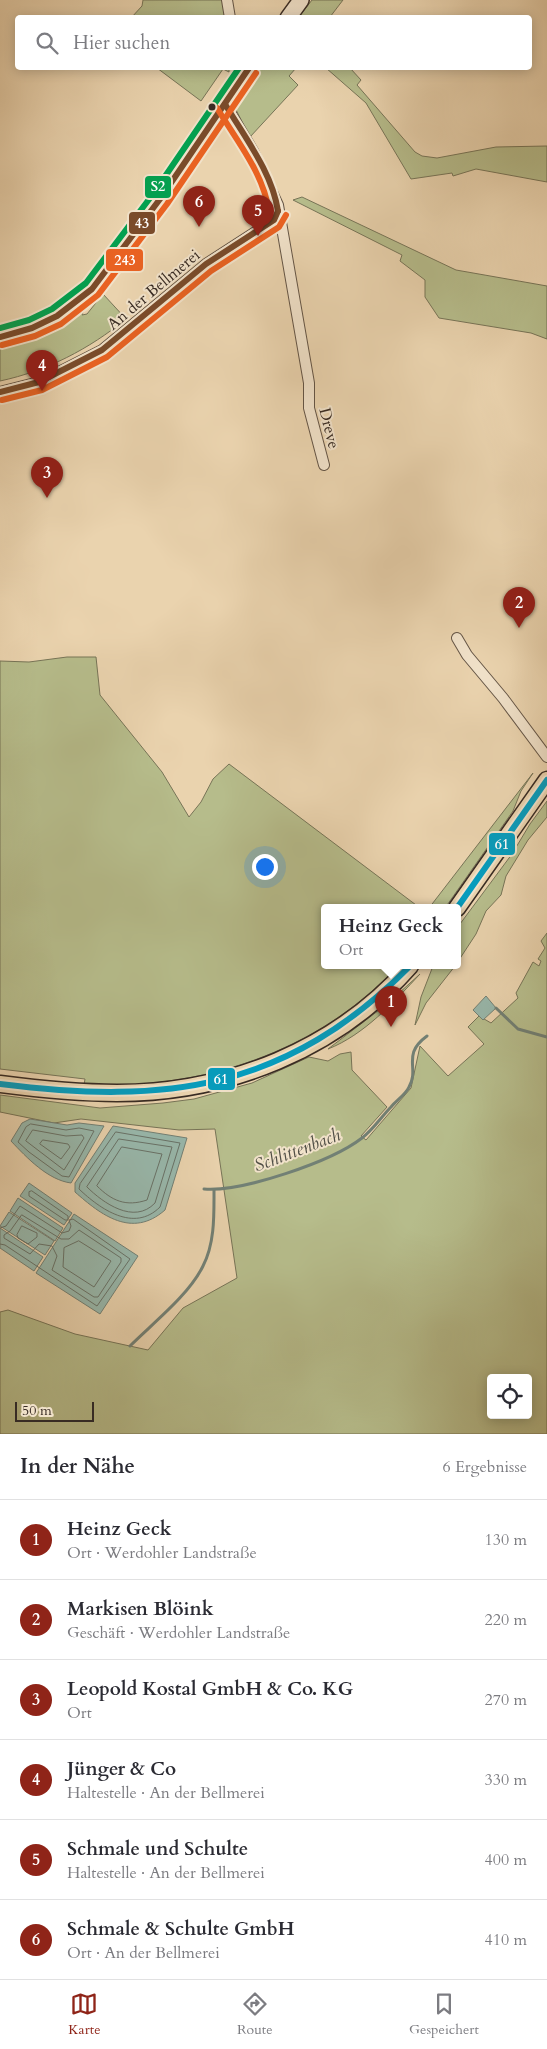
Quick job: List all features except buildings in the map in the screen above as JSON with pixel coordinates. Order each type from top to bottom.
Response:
[{"type":"main road","points":[[290,15],[301,0]]},
{"type":"main road","points":[[0,337],[32,328],[57,316],[92,289],[155,206],[225,104],[244,70]]},
{"type":"main road","points":[[460,904],[547,780]]},
{"type":"main road","points":[[0,1084],[117,1093],[171,1090],[226,1080],[285,1058],[337,1030],[375,1000],[407,969]]},
{"type":"street","points":[[227,0],[230,15]]},
{"type":"street","points":[[225,104],[253,151],[268,182],[278,210]]},
{"type":"street","name":"An der Bellmerei","points":[[0,392],[39,382],[102,350],[206,264],[274,220],[278,210]]},
{"type":"street","name":"Dreve","points":[[278,210],[299,314],[309,383],[308,399],[324,465]]},
{"type":"street","points":[[457,638],[466,655],[503,698],[547,757]]},
{"type":"green space","points":[[143,0],[224,0],[226,15],[134,15],[142,6]]},
{"type":"green space","points":[[312,0],[343,0],[332,15],[300,15]]},
{"type":"green space","points":[[160,70],[222,70],[201,101]]},
{"type":"green space","points":[[257,70],[294,70],[289,76],[298,85],[250,137],[234,106],[235,99]]},
{"type":"green space","points":[[328,70],[352,70],[361,80],[357,85],[415,152],[422,156],[437,158],[496,147],[547,146],[547,182],[476,169],[453,176],[452,173],[411,179],[366,103]]},
{"type":"green space","points":[[302,197],[456,270],[547,286],[547,339],[531,333],[439,318],[425,297],[425,280],[400,261],[402,255],[293,200]]},
{"type":"green space","points":[[103,294],[126,319],[97,340],[67,358],[17,377],[0,381],[0,347],[35,336],[66,319],[86,305],[82,315],[87,314]]},
{"type":"green space","points":[[67,657],[96,657],[100,695],[162,772],[189,817],[201,802],[213,779],[229,764],[415,904],[321,904],[321,969],[395,969],[366,996],[331,1022],[294,1043],[254,1060],[213,1072],[171,1081],[128,1085],[84,1085],[85,1079],[0,1069],[0,661],[29,662]]},
{"type":"green space","points":[[533,773],[521,791],[513,811],[448,904],[432,904]]},
{"type":"green space","points":[[547,801],[547,817],[528,840],[506,876],[501,895],[486,911],[476,934],[461,957],[461,923],[512,854],[530,824]]},
{"type":"green space","points":[[547,933],[547,1434],[0,1434],[0,1312],[8,1310],[75,1334],[148,1350],[183,1308],[237,1278],[215,1129],[179,1130],[81,1119],[54,1123],[0,1112],[0,1095],[100,1108],[163,1103],[194,1099],[252,1083],[309,1057],[328,1061],[340,1054],[351,1052],[352,1070],[387,1107],[361,1136],[366,1140],[411,1088],[420,1046],[448,1076],[484,1044],[468,1027],[479,1016],[491,1023],[518,998],[516,993],[533,962],[539,966],[541,961],[538,959],[545,948],[541,941]]},
{"type":"green space","points":[[432,969],[453,969],[426,1003],[415,1025],[421,997]]},
{"type":"green space","points":[[420,974],[378,1017],[354,1035],[328,1049],[387,1004]]},
{"type":"water","points":[[486,996],[496,1008],[483,1020],[473,1010]]},
{"type":"water","points":[[30,1119],[67,1125],[79,1123],[104,1126],[71,1183],[54,1178],[46,1173],[11,1141],[22,1123]]},
{"type":"water","points":[[113,1126],[187,1138],[165,1210],[141,1223],[129,1223],[106,1215],[95,1209],[75,1192],[75,1183]]},
{"type":"water","points":[[29,1183],[72,1213],[64,1225],[20,1196]]},
{"type":"water","points":[[18,1198],[63,1228],[55,1241],[10,1211]]},
{"type":"water","points":[[9,1212],[54,1241],[45,1255],[0,1226]]},
{"type":"water","points":[[74,1214],[138,1256],[100,1314],[36,1273]]},
{"type":"water","points":[[0,1228],[43,1257],[34,1271],[0,1248]]},
{"type":"waterway","points":[[496,1008],[518,1029],[547,1037]]},
{"type":"waterway","name":"Schlittenbach","points":[[204,1189],[240,1186],[286,1174],[330,1157],[362,1138],[408,1090],[412,1080],[412,1062],[415,1049],[427,1036]]},
{"type":"waterway","points":[[130,1346],[180,1298],[197,1277],[203,1266],[212,1238],[214,1190]]},
{"type":"transit line","name":"S2","points":[[0,328],[29,320],[52,309],[86,283],[153,194],[238,70]]},
{"type":"transit line","name":"43","points":[[0,337],[32,328],[57,316],[92,289],[160,199],[248,70]]},
{"type":"transit line","name":"243","points":[[2,345],[35,336],[61,324],[98,295],[167,204],[256,73]]},
{"type":"transit line","name":"43","points":[[225,104],[264,169],[275,197],[278,211]]},
{"type":"transit line","name":"243","points":[[217,108],[256,171],[262,184],[269,212]]},
{"type":"transit line","name":"43","points":[[0,392],[39,382],[102,350],[206,264],[274,220],[278,211]]},
{"type":"transit line","name":"243","points":[[2,400],[42,390],[107,357],[211,271],[279,227],[286,215]]},
{"type":"transit line","name":"61","points":[[460,904],[547,780]]},
{"type":"transit line","name":"61","points":[[0,1084],[61,1090],[117,1092],[171,1089],[222,1079],[270,1063],[318,1040],[364,1008],[407,969]]},
{"type":"place","name":"Schmale & Schulte GmbH","points":[[199,227]]},
{"type":"place","name":"Schmale und Schulte","points":[[258,236]]},
{"type":"place","name":"Jünger & Co","points":[[42,391]]},
{"type":"place","name":"Leopold Kostal GmbH & Co. KG","points":[[47,498]]},
{"type":"place","name":"Markisen Blöink","points":[[519,628]]},
{"type":"place","name":"Heinz Geck","points":[[391,1027]]}]
